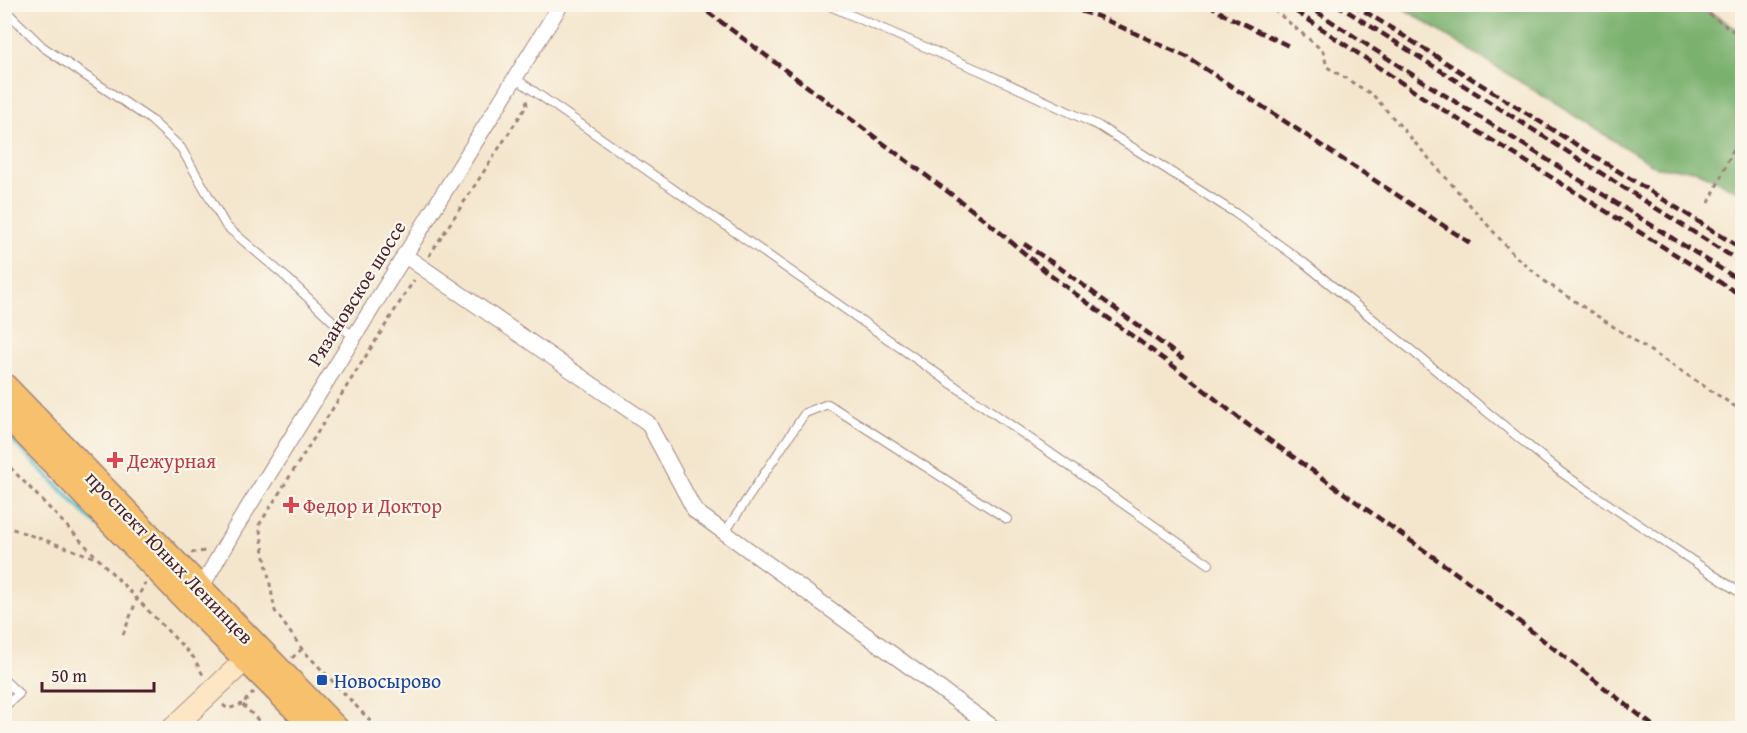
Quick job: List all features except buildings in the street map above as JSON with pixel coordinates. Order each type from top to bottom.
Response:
[{"type":"main road","name":"проспект Юных Ленинцев","points":[[4,384],[196,597],[252,653],[337,729]]},
{"type":"main road","name":"проспект Юных Ленинцев","points":[[4,413],[157,570],[196,597]]},
{"type":"main road","name":"проспект Юных Ленинцев","points":[[252,653],[313,729]]},
{"type":"street","name":"Рязановское шоссе","points":[[196,597],[234,530],[404,255],[518,80],[561,4]]},
{"type":"street","points":[[404,255],[648,423],[695,510],[994,729]]},
{"type":"street","points":[[172,729],[252,653]]},
{"type":"lane","points":[[825,4],[984,72],[1099,126],[1148,157],[1235,213],[1303,262],[1562,473],[1743,594]]},
{"type":"lane","points":[[4,9],[42,47],[151,120],[181,148],[226,226],[287,278],[338,326],[355,336]]},
{"type":"lane","points":[[518,80],[1209,564]]},
{"type":"lane","points":[[725,532],[805,413],[828,404],[1007,519]]},
{"type":"lane","points":[[4,680],[19,694],[4,707]]},
{"type":"path","points":[[1267,4],[1323,51],[1327,67],[1373,95],[1514,255],[1547,283],[1743,411]]},
{"type":"path","points":[[1694,4],[1743,37]]},
{"type":"path","points":[[377,729],[302,649],[275,611],[260,525],[527,105],[518,80]]},
{"type":"path","points":[[1709,203],[1732,152],[1743,142]]},
{"type":"path","points":[[4,461],[194,658],[212,692],[223,706],[228,709],[242,704]]},
{"type":"path","points":[[4,526],[99,559]]},
{"type":"path","points":[[123,635],[146,580],[157,570]]},
{"type":"green space","points":[[1398,5],[1698,5],[1742,32],[1742,193],[1695,170],[1656,167]]},
{"type":"waterway","points":[[4,432],[98,526]]},
{"type":"railway","points":[[697,4],[983,218],[1050,275],[1188,377],[1240,419],[1467,581],[1656,728]]},
{"type":"railway","points":[[1055,4],[1097,16],[1187,57],[1470,243]]},
{"type":"railway","points":[[1208,4],[1225,15],[1291,47]]},
{"type":"railway","points":[[1285,4],[1424,98],[1742,296]]},
{"type":"railway","points":[[1305,4],[1419,79],[1742,282]]},
{"type":"railway","points":[[1336,4],[1742,263]]},
{"type":"railway","points":[[1353,4],[1742,249]]},
{"type":"railway","points":[[1024,244],[1183,359]]},
{"type":"place","name":"Дежурная","points":[[115,460]]},
{"type":"place","name":"Федор и Доктор","points":[[291,505]]},
{"type":"place","name":"Новосырово","points":[[322,680]]}]
